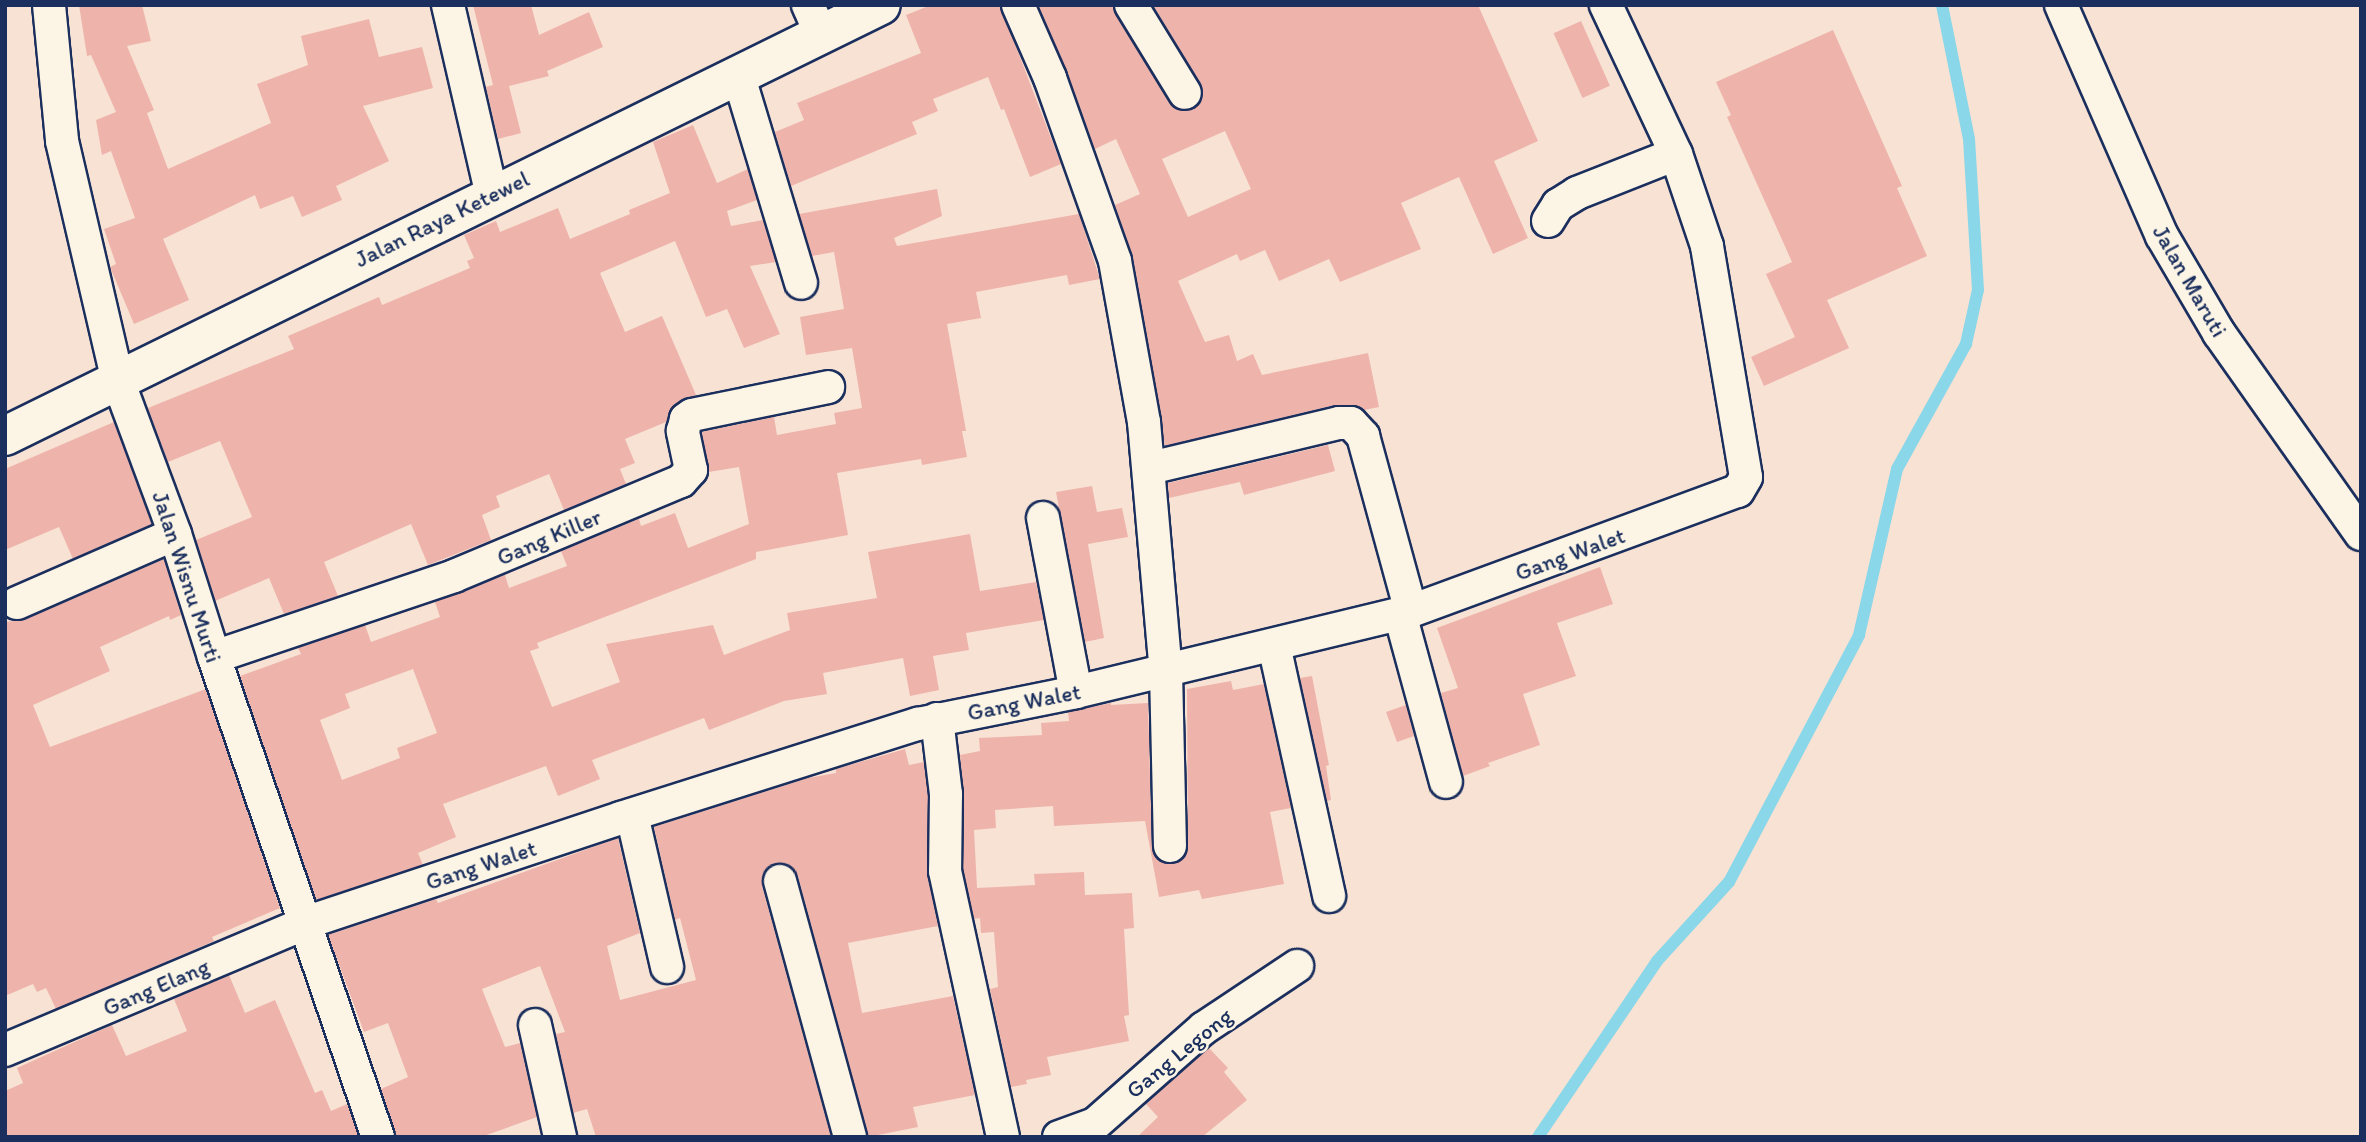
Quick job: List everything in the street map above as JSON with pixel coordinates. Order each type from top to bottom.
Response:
[{"type":"main road","name":"Jalan Raya Ketewel","points":[[5,436],[117,378],[738,74],[815,20],[881,5]]},
{"type":"street","name":"Jalan Wisnu Murti","points":[[49,5],[62,141],[117,378],[175,534],[214,657],[378,1137]]},
{"type":"street","points":[[448,5],[492,195]]},
{"type":"street","points":[[1018,5],[1050,78],[1115,261],[1150,468],[1166,671],[1170,846]]},
{"type":"street","points":[[1131,5],[1185,93]]},
{"type":"street","points":[[1548,221],[1558,205],[1577,193],[1676,154],[1606,5]]},
{"type":"street","name":"Jalan Maruti","points":[[2061,5],[2162,236],[2218,333],[2361,534]]},
{"type":"street","points":[[738,74],[801,283]]},
{"type":"street","name":"Gang Walet","points":[[306,923],[632,815],[937,719],[1076,692],[1405,612],[1728,497],[1741,486],[1746,477],[1707,246],[1676,154]]},
{"type":"street","name":"Gang Killer","points":[[214,657],[454,576],[681,481],[691,470],[683,431],[686,419],[692,415],[828,387]]},
{"type":"street","points":[[1150,468],[1339,423],[1351,423],[1363,436],[1446,782]]},
{"type":"street","points":[[1043,518],[1076,692]]},
{"type":"street","points":[[17,603],[175,534]]},
{"type":"street","points":[[1274,645],[1329,896]]},
{"type":"street","points":[[937,719],[946,794],[945,871],[1003,1137]]},
{"type":"street","points":[[632,815],[667,967]]},
{"type":"street","points":[[780,881],[850,1137]]},
{"type":"street","name":"Gang Elang","points":[[5,1050],[306,923]]},
{"type":"street","name":"Gang Legong","points":[[1059,1137],[1097,1130],[1204,1028],[1297,967]]},
{"type":"street","points":[[535,1025],[560,1137]]},
{"type":"building","points":[[79,5],[142,5],[151,41],[127,46],[154,110],[147,113],[168,169],[271,123],[257,84],[308,65],[301,36],[369,19],[379,57],[422,47],[433,88],[363,106],[389,161],[336,186],[342,200],[302,217],[293,196],[260,209],[255,195],[163,239],[189,300],[134,324],[110,267],[116,264],[104,229],[135,218],[111,151],[102,155],[96,120],[116,112],[91,55],[87,56]]},
{"type":"building","points":[[473,5],[531,5],[539,35],[589,12],[603,47],[547,71],[549,76],[509,86],[521,133],[498,139],[486,87],[493,85]]},
{"type":"building","points":[[931,5],[1000,5],[1061,164],[1030,177],[1004,109],[1001,110],[988,77],[933,99],[938,111],[912,122],[917,134],[791,186],[775,132],[804,120],[797,103],[921,53],[906,15]]},
{"type":"building","points":[[1038,5],[1113,5],[1169,103],[1185,111],[1194,109],[1201,102],[1201,84],[1153,5],[1478,5],[1538,141],[1494,161],[1528,238],[1493,254],[1459,177],[1401,203],[1421,249],[1340,282],[1329,259],[1279,281],[1265,250],[1240,261],[1237,254],[1178,281],[1205,342],[1229,335],[1237,361],[1253,354],[1262,375],[1368,353],[1379,407],[1364,410],[1352,405],[1335,405],[1165,446],[1133,258],[1115,205],[1140,194],[1116,139],[1095,149],[1067,72]],"holes":[[[1225,131],[1251,189],[1188,217],[1162,159]]]},
{"type":"building","points":[[1581,21],[1610,86],[1582,98],[1554,33]]},
{"type":"building","points":[[1833,30],[1902,186],[1897,188],[1927,256],[1827,300],[1849,348],[1764,386],[1751,357],[1795,337],[1766,274],[1792,262],[1727,117],[1731,115],[1716,82]]},
{"type":"building","points":[[693,125],[717,183],[748,169],[757,200],[727,211],[731,226],[763,220],[776,262],[750,266],[780,334],[744,348],[727,309],[706,317],[675,241],[600,273],[625,332],[662,316],[696,395],[676,404],[666,422],[625,439],[635,463],[620,469],[626,484],[564,510],[549,474],[496,496],[500,507],[482,515],[491,540],[428,565],[411,524],[324,562],[338,596],[284,614],[269,578],[215,601],[196,540],[252,517],[220,441],[168,462],[148,408],[294,349],[288,336],[379,297],[382,305],[470,268],[467,261],[474,258],[464,235],[496,221],[500,232],[558,208],[570,239],[630,214],[629,210],[670,193],[653,142]]},
{"type":"building","points":[[937,189],[942,216],[894,238],[897,246],[1079,214],[1100,279],[1069,285],[1067,275],[976,292],[981,318],[947,324],[966,431],[962,431],[967,457],[922,465],[921,459],[837,473],[848,535],[756,552],[756,559],[537,643],[539,648],[530,651],[552,707],[620,682],[606,644],[713,625],[724,655],[790,630],[787,613],[877,598],[868,552],[970,534],[980,591],[1036,582],[1044,620],[966,633],[969,650],[933,656],[939,690],[910,696],[903,658],[823,673],[827,694],[784,701],[709,730],[704,718],[592,760],[600,779],[558,796],[546,766],[443,804],[456,837],[418,853],[423,865],[316,900],[240,676],[301,654],[298,648],[365,625],[371,642],[440,617],[435,602],[505,575],[509,588],[567,566],[561,551],[639,519],[641,526],[675,513],[688,548],[749,524],[739,467],[709,472],[702,432],[774,417],[777,435],[836,424],[834,413],[862,408],[852,348],[806,355],[800,317],[844,309],[834,252],[812,256],[799,214]],"holes":[[[413,669],[437,733],[397,748],[400,758],[342,780],[320,720],[350,708],[345,694]]]},
{"type":"building","points":[[114,422],[152,524],[73,559],[59,527],[5,550],[5,469]]},
{"type":"building","points":[[1328,445],[1335,471],[1244,495],[1240,482],[1169,498],[1168,483]]},
{"type":"building","points":[[1092,486],[1097,512],[1122,508],[1128,537],[1088,544],[1104,638],[1085,642],[1056,492]]},
{"type":"building","points":[[164,559],[181,615],[170,620],[169,616],[100,647],[110,671],[33,705],[50,747],[206,689],[280,908],[212,937],[214,941],[56,1009],[46,988],[37,992],[33,984],[5,996],[5,622],[24,620]]},
{"type":"building","points":[[1600,567],[1613,604],[1557,623],[1576,676],[1523,694],[1540,745],[1488,763],[1490,766],[1463,776],[1441,693],[1458,688],[1437,628]]},
{"type":"building","points":[[1312,676],[1329,765],[1326,766],[1331,800],[1327,801],[1300,678]]},
{"type":"building","points":[[1231,681],[1233,690],[1264,684],[1291,808],[1270,812],[1284,884],[1202,899],[1199,890],[1159,897],[1145,821],[1054,826],[1053,806],[995,810],[996,828],[974,830],[977,888],[1035,885],[1034,874],[1084,872],[1085,895],[1132,893],[1134,928],[1124,929],[1129,1015],[1124,1016],[1129,1041],[1047,1057],[1051,1075],[1026,1080],[1027,1084],[1011,1087],[990,989],[998,987],[994,932],[981,933],[980,918],[974,919],[963,869],[964,794],[960,755],[980,751],[979,738],[1042,735],[1041,723],[1069,721],[1068,712],[1111,703],[1148,703],[1152,846],[1161,862],[1171,864],[1186,855],[1188,846],[1187,689]]},
{"type":"building","points":[[1406,705],[1414,736],[1397,742],[1386,712]]},
{"type":"building","points":[[905,749],[909,765],[924,762],[928,795],[927,871],[938,926],[848,943],[862,1013],[953,996],[975,1095],[913,1107],[918,1127],[868,1137],[798,876],[792,868],[776,863],[767,869],[762,886],[831,1137],[596,1137],[587,1109],[573,1113],[556,1034],[565,1032],[540,966],[482,989],[505,1047],[520,1043],[537,1117],[481,1137],[396,1137],[381,1089],[408,1077],[388,1023],[364,1032],[328,935],[436,899],[438,903],[618,838],[640,933],[607,946],[620,1000],[696,980],[680,918],[675,920],[654,827],[808,778],[836,773],[836,769]]},
{"type":"building","points":[[229,975],[245,1013],[275,1000],[315,1093],[322,1090],[331,1111],[347,1104],[359,1137],[5,1137],[5,1091],[23,1083],[17,1068],[112,1025],[126,1056],[187,1031],[174,999]]},
{"type":"building","points":[[1209,1048],[1228,1068],[1224,1072],[1247,1100],[1202,1137],[1137,1137],[1158,1117],[1146,1104]]},
{"type":"waterway","points":[[1538,1137],[1657,961],[1729,882],[1859,635],[1897,469],[1966,344],[1978,290],[1969,139],[1942,5]]}]
